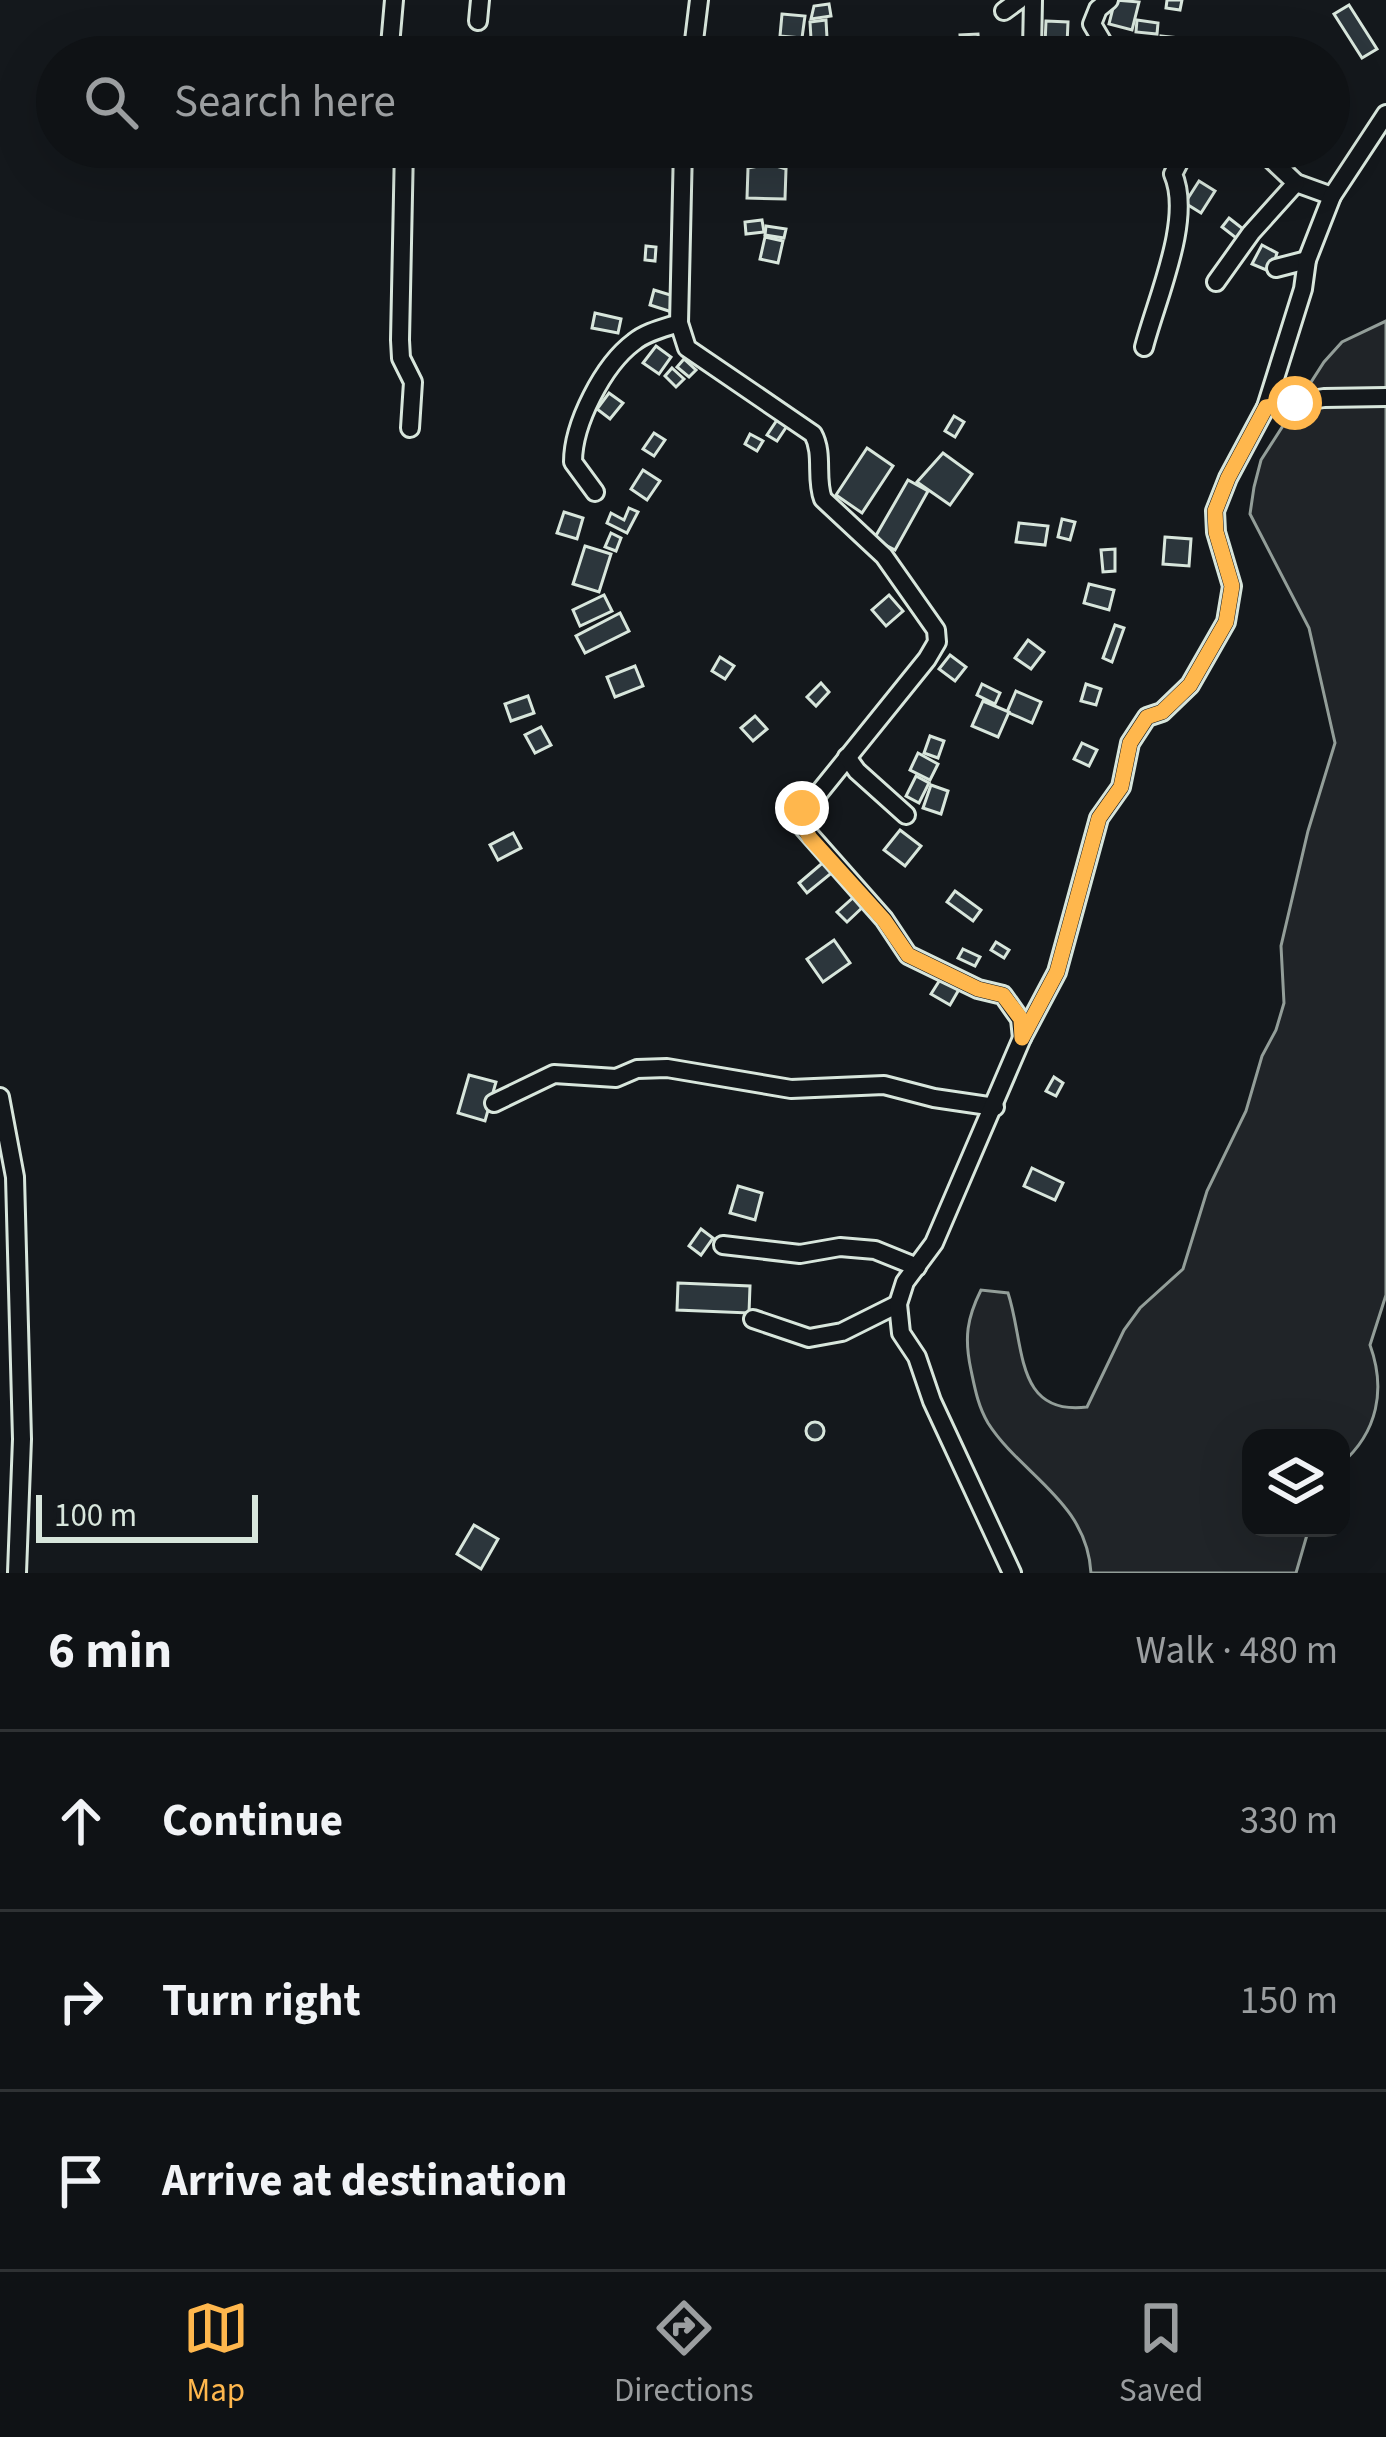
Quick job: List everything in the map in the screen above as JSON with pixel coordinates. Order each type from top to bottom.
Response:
[{"type":"street","points":[[390,36],[394,0]]},
{"type":"street","points":[[478,21],[480,0]]},
{"type":"street","points":[[694,36],[698,0]]},
{"type":"street","points":[[1032,36],[1033,0]]},
{"type":"street","points":[[1099,36],[1092,24],[1098,9],[1109,0]]},
{"type":"street","points":[[1012,1573],[932,1401],[917,1357],[901,1333],[898,1304],[905,1282],[934,1244],[1022,1038],[1057,972],[1099,818],[1121,787],[1130,743],[1147,717],[1162,712],[1190,685],[1226,622],[1232,586],[1216,532],[1215,511],[1266,407],[1303,289],[1307,260],[1332,196],[1386,114]]},
{"type":"street","points":[[404,168],[400,340],[401,358],[412,382],[410,428]]},
{"type":"street","points":[[683,168],[679,322],[686,348],[813,434],[819,444],[818,487],[823,499],[884,556],[936,629],[937,642],[927,659],[797,814],[800,824],[884,920],[908,955],[978,989],[1003,995],[1021,1019],[1022,1038]]},
{"type":"street","points":[[1144,347],[1173,255],[1180,197],[1173,174],[1176,168]]},
{"type":"street","points":[[1280,168],[1296,183],[1332,196]]},
{"type":"street","points":[[1216,282],[1251,232],[1296,183]]},
{"type":"street","points":[[1276,268],[1307,260]]},
{"type":"street","points":[[595,492],[573,462],[580,425],[623,352],[638,338],[679,322]]},
{"type":"street","points":[[1266,407],[1324,398],[1386,397]]},
{"type":"street","points":[[847,758],[906,815]]},
{"type":"street","points":[[494,1103],[554,1074],[616,1078],[638,1069],[667,1068],[791,1089],[884,1085],[995,1107]]},
{"type":"street","points":[[0,1097],[15,1177],[22,1439],[16,1573]]},
{"type":"street","points":[[723,1245],[800,1254],[840,1247],[875,1250],[917,1267]]},
{"type":"street","points":[[753,1319],[809,1338],[842,1332],[898,1304]]},
{"type":"street","points":[[0,1518],[20,1527]]},
{"type":"shaded area","points":[[1386,321],[1386,1295],[1370,1345],[1377,1378],[1375,1409],[1350,1456],[1350,1429],[1242,1429],[1242,1537],[1306,1537],[1296,1573],[1091,1573],[1078,1526],[985,1417],[969,1359],[970,1319],[981,1290],[1008,1293],[1034,1388],[1063,1407],[1087,1407],[1124,1330],[1140,1308],[1183,1269],[1207,1191],[1246,1111],[1284,1003],[1281,946],[1335,743],[1309,628],[1250,514],[1261,460],[1342,342]]},
{"type":"building","points":[[1115,0],[1139,2],[1132,30],[1109,24]]},
{"type":"building","points":[[1167,0],[1182,0],[1180,10],[1166,8]]},
{"type":"building","points":[[829,4],[831,16],[811,19],[814,6]]},
{"type":"building","points":[[1349,5],[1377,49],[1362,58],[1334,14]]},
{"type":"building","points":[[782,14],[805,16],[802,36],[780,36]]},
{"type":"building","points":[[826,20],[827,36],[811,36],[810,22]]},
{"type":"building","points":[[1137,20],[1158,23],[1157,34],[1136,32]]},
{"type":"building","points":[[1046,21],[1068,22],[1067,36],[1045,36]]},
{"type":"building","points":[[748,168],[786,169],[785,199],[747,198]]},
{"type":"building","points":[[1199,181],[1215,191],[1201,213],[1185,203]]},
{"type":"building","points":[[1229,218],[1247,232],[1240,241],[1222,227]]},
{"type":"building","points":[[762,220],[764,232],[746,234],[745,222]]},
{"type":"building","points":[[766,226],[786,229],[784,238],[765,235]]},
{"type":"building","points":[[765,237],[783,241],[778,263],[760,259]]},
{"type":"building","points":[[1262,245],[1277,253],[1271,272],[1252,264]]},
{"type":"building","points":[[646,246],[656,247],[655,261],[645,260]]},
{"type":"building","points":[[654,290],[677,297],[672,312],[650,305]]},
{"type":"building","points":[[595,313],[621,319],[618,333],[592,328]]},
{"type":"building","points":[[656,346],[671,357],[659,374],[643,363]]},
{"type":"building","points":[[684,359],[696,370],[689,377],[677,367]]},
{"type":"building","points":[[672,368],[684,379],[676,387],[665,376]]},
{"type":"building","points":[[609,393],[623,403],[610,419],[597,409]]},
{"type":"building","points":[[954,416],[964,422],[955,437],[945,431]]},
{"type":"building","points":[[777,420],[787,426],[777,441],[767,435]]},
{"type":"building","points":[[654,433],[665,440],[654,456],[643,449]]},
{"type":"building","points":[[750,434],[763,441],[757,451],[745,444]]},
{"type":"building","points":[[867,448],[893,466],[862,513],[836,495]]},
{"type":"building","points":[[943,453],[972,474],[950,505],[917,482]]},
{"type":"building","points":[[643,470],[660,481],[647,500],[631,489]]},
{"type":"building","points":[[908,480],[928,491],[895,550],[874,539]]},
{"type":"building","points":[[629,508],[638,512],[627,533],[607,523],[611,513],[624,520]]},
{"type":"building","points":[[564,512],[583,518],[577,539],[557,533]]},
{"type":"building","points":[[1062,519],[1075,522],[1070,540],[1058,537]]},
{"type":"building","points":[[1019,523],[1048,526],[1045,545],[1016,542]]},
{"type":"building","points":[[611,533],[621,538],[616,551],[605,547]]},
{"type":"building","points":[[1165,537],[1191,539],[1189,566],[1163,564]]},
{"type":"building","points":[[585,546],[611,554],[599,592],[573,584]]},
{"type":"building","points":[[1115,549],[1115,571],[1103,572],[1101,550]]},
{"type":"building","points":[[1089,584],[1114,590],[1109,610],[1084,603]]},
{"type":"building","points":[[604,595],[612,611],[580,626],[573,610]]},
{"type":"building","points":[[889,595],[903,611],[886,626],[872,610]]},
{"type":"building","points":[[620,613],[629,631],[585,653],[576,636]]},
{"type":"building","points":[[1115,625],[1124,628],[1112,662],[1103,658]]},
{"type":"building","points":[[1028,640],[1044,652],[1031,669],[1015,658]]},
{"type":"building","points":[[950,655],[966,667],[955,681],[939,669]]},
{"type":"building","points":[[720,657],[734,666],[725,679],[712,671]]},
{"type":"building","points":[[635,666],[643,686],[615,697],[607,677]]},
{"type":"building","points":[[821,683],[829,692],[816,706],[807,697]]},
{"type":"building","points":[[982,684],[1000,693],[995,704],[977,695]]},
{"type":"building","points":[[1086,684],[1101,689],[1096,705],[1081,701]]},
{"type":"building","points":[[1016,691],[1041,702],[1032,723],[1007,712]]},
{"type":"building","points":[[528,696],[534,713],[511,721],[505,704]]},
{"type":"building","points":[[983,701],[1009,712],[998,737],[972,726]]},
{"type":"building","points":[[755,716],[767,729],[753,741],[741,728]]},
{"type":"building","points":[[541,727],[551,745],[535,753],[525,735]]},
{"type":"building","points":[[930,736],[944,741],[938,758],[924,753]]},
{"type":"building","points":[[1082,743],[1097,750],[1089,766],[1074,759]]},
{"type":"building","points":[[918,753],[938,764],[930,780],[910,770]]},
{"type":"building","points":[[916,776],[929,783],[919,803],[906,796]]},
{"type":"building","points":[[931,785],[948,791],[941,814],[923,808]]},
{"type":"building","points":[[900,830],[921,846],[905,866],[884,850]]},
{"type":"building","points":[[513,833],[521,848],[498,860],[490,845]]},
{"type":"building","points":[[826,860],[834,871],[807,893],[799,883]]},
{"type":"building","points":[[955,891],[981,910],[973,921],[947,902]]},
{"type":"building","points":[[856,895],[865,905],[847,922],[837,912]]},
{"type":"building","points":[[834,940],[850,963],[823,982],[807,959]]},
{"type":"building","points":[[996,942],[1009,950],[1004,958],[991,950]]},
{"type":"building","points":[[963,949],[980,957],[975,966],[958,958]]},
{"type":"building","points":[[943,975],[961,986],[950,1005],[931,994]]},
{"type":"building","points":[[469,1075],[496,1082],[485,1121],[458,1113]]},
{"type":"building","points":[[1054,1077],[1063,1083],[1056,1096],[1046,1091]]},
{"type":"building","points":[[1032,1168],[1063,1183],[1055,1200],[1024,1186]]},
{"type":"building","points":[[738,1186],[762,1193],[755,1220],[730,1213]]},
{"type":"building","points":[[701,1229],[713,1238],[701,1255],[689,1246]]},
{"type":"building","points":[[678,1283],[750,1286],[749,1313],[677,1310]]},
{"type":"building","points":[[815,1422],[824,1431],[815,1440],[806,1431]]},
{"type":"building","points":[[474,1525],[498,1539],[481,1569],[457,1554]]},
{"type":"route","points":[[802,808],[797,814],[810,838],[884,920],[908,955],[978,989],[1003,995],[1021,1019],[1022,1038],[1057,972],[1099,818],[1121,787],[1130,743],[1147,717],[1162,712],[1190,685],[1226,622],[1232,586],[1216,532],[1215,511],[1228,478],[1266,407],[1295,403]]}]
